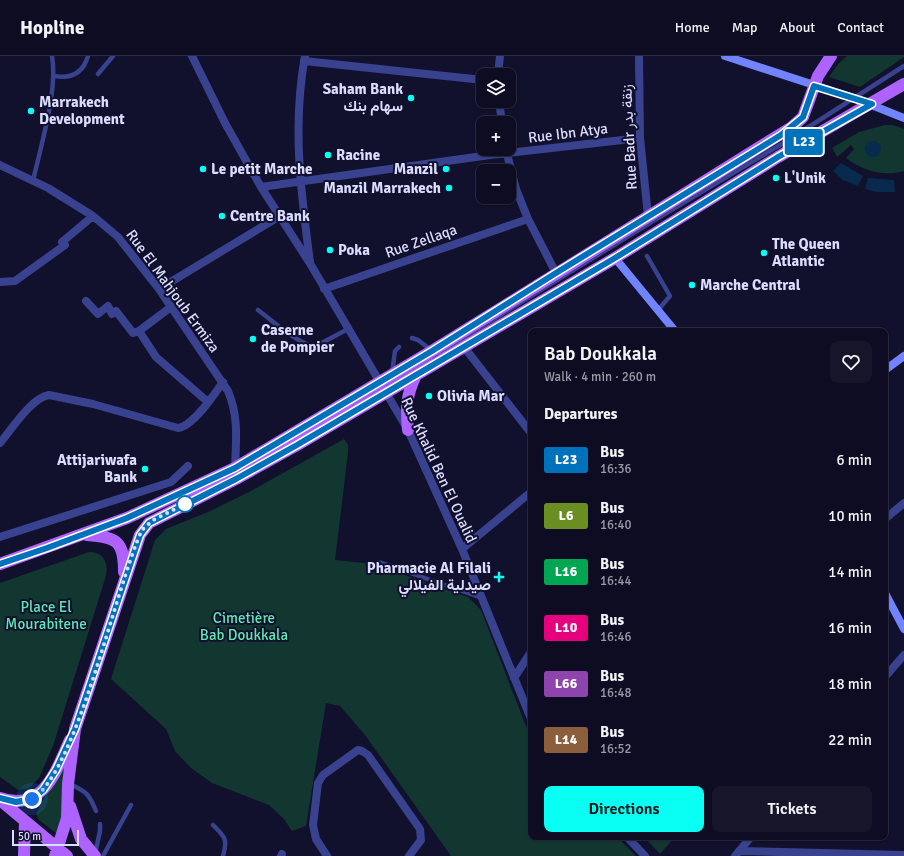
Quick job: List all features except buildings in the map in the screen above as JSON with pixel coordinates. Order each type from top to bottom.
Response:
[{"type":"main road","points":[[725,56],[872,104],[904,118]]},
{"type":"main road","points":[[0,799],[22,801],[32,799],[40,794],[47,786],[56,770],[75,729],[124,579],[142,530],[153,520],[236,479],[365,405],[383,387],[392,374],[432,351],[792,127],[803,117],[820,72],[830,56]]},
{"type":"main road","points":[[0,564],[82,535],[167,501],[235,468],[281,442],[359,394],[416,375],[615,258],[778,157],[872,104],[904,84]]},
{"type":"main road","points":[[615,258],[673,328]]},
{"type":"main road","points":[[888,368],[904,356]]},
{"type":"main road","points":[[408,430],[406,405],[408,391],[416,375]]},
{"type":"main road","points":[[82,535],[104,536],[118,543],[122,549],[124,559],[124,579]]},
{"type":"main road","points":[[888,598],[904,629]]},
{"type":"main road","points":[[56,852],[67,818],[69,800],[68,784],[75,729]]},
{"type":"main road","points":[[0,799],[56,852],[68,856]]},
{"type":"main road","points":[[69,800],[82,839],[95,856]]},
{"type":"main road","points":[[23,854],[25,822]]},
{"type":"street","name":"Rue Khalid Ben El Oualid","points":[[192,56],[225,123],[261,187],[311,266],[408,430],[462,549],[528,712]]},
{"type":"street","points":[[499,68],[500,56]]},
{"type":"street","name":"Rue Badr زنقة بدر","points":[[639,56],[640,138],[648,216]]},
{"type":"street","points":[[311,266],[300,182],[297,133],[305,58],[476,79]]},
{"type":"street","name":"Rue Ibn Atya","points":[[516,150],[640,138]]},
{"type":"street","name":"Rue Ibn Atya","points":[[261,187],[476,156]]},
{"type":"street","points":[[508,156],[528,219],[556,273]]},
{"type":"street","name":"Rue El Mahjoub Ermiza","points":[[0,165],[33,181],[94,216],[118,237],[159,289],[223,382],[231,397],[236,419],[235,468]]},
{"type":"street","points":[[0,282],[14,281],[27,272],[64,245],[62,242],[94,216]]},
{"type":"street","points":[[159,289],[280,216]]},
{"type":"street","name":"Rue Zellaqa","points":[[324,289],[528,219]]},
{"type":"street","points":[[86,301],[98,314],[108,306],[112,314],[116,311],[133,333],[139,331],[171,307]]},
{"type":"street","points":[[139,331],[156,357],[208,402]]},
{"type":"street","points":[[464,347],[528,429]]},
{"type":"street","points":[[0,443],[33,404],[43,396],[49,395],[93,404],[178,428],[185,426],[208,402],[223,382]]},
{"type":"street","points":[[0,537],[171,482],[188,466]]},
{"type":"street","points":[[462,549],[528,494]]},
{"type":"street","points":[[888,516],[904,503]]},
{"type":"street","points":[[888,674],[904,655]]},
{"type":"street","points":[[514,678],[528,657]]},
{"type":"street","points":[[327,856],[316,839],[313,825],[318,783],[323,775],[358,750],[362,750],[368,755],[420,829],[422,840],[409,856]]},
{"type":"street","points":[[630,840],[645,856]]},
{"type":"street","points":[[737,854],[749,840]]},
{"type":"street","points":[[737,854],[904,855]]},
{"type":"lane","points":[[33,181],[54,76],[52,56]]},
{"type":"lane","points":[[54,76],[67,76],[75,74],[83,68],[88,56]]},
{"type":"lane","points":[[98,74],[113,56]]},
{"type":"lane","points":[[383,387],[519,305],[904,66]]},
{"type":"lane","points":[[647,256],[670,296],[658,310]]},
{"type":"lane","points":[[258,310],[302,342],[310,346],[316,346],[348,329]]},
{"type":"lane","points":[[412,338],[418,340],[432,351]]},
{"type":"lane","points":[[392,374],[395,351],[399,347]]},
{"type":"lane","points":[[379,562],[482,598]]},
{"type":"lane","points":[[68,784],[86,792],[91,798],[96,811]]},
{"type":"lane","points":[[103,856],[131,805]]},
{"type":"lane","points":[[95,856],[100,824]]},
{"type":"lane","points":[[213,825],[225,836],[227,844],[223,856]]},
{"type":"green space","points":[[847,56],[904,57],[860,87],[829,77],[838,64]]},
{"type":"green space","points":[[885,125],[893,125],[904,129],[904,171],[896,173],[874,172],[853,163],[846,158],[854,149],[851,145],[837,157],[832,148],[859,132]]},
{"type":"green space","name":"Cimetière Bab Doukkala","points":[[344,439],[348,445],[348,453],[335,560],[373,564],[468,597],[481,610],[528,731],[528,840],[620,840],[636,856],[451,856],[365,735],[340,706],[326,703],[306,826],[292,831],[283,818],[269,805],[212,783],[191,768],[175,751],[166,729],[111,679],[155,540],[166,529],[208,512],[249,492]]},
{"type":"green space","name":"Place El Mourabitene","points":[[89,552],[99,554],[103,557],[107,569],[105,579],[53,746],[39,778],[29,788],[18,790],[0,777],[0,583]]},
{"type":"green space","points":[[68,752],[61,818],[56,833],[39,820],[36,814]]},
{"type":"green space","points":[[647,840],[672,840],[660,854]]},
{"type":"water","points":[[873,141],[879,143],[881,149],[879,155],[873,157],[867,155],[865,149],[867,143]]},
{"type":"water","points":[[841,163],[863,176],[858,186],[843,180],[833,171]]},
{"type":"water","points":[[868,178],[894,180],[895,192],[877,192],[865,189]]},
{"type":"bus line","name":"L23","points":[[0,564],[108,526],[174,498],[235,468],[281,442],[432,351],[630,227],[781,135],[803,117],[814,86],[872,104],[778,157],[615,258],[397,387],[236,479],[153,520],[145,526],[140,535],[124,579],[75,729],[56,770],[47,786],[32,799],[16,802],[0,798]]},
{"type":"place","name":"Saham Bank سهام بنك","points":[[411,98]]},
{"type":"place","name":"Marrakech Development","points":[[31,111]]},
{"type":"place","name":"Racine","points":[[328,155]]},
{"type":"place","name":"Le petit Marche","points":[[203,169]]},
{"type":"place","name":"Manzil","points":[[446,169]]},
{"type":"place","name":"L'Unik","points":[[776,178]]},
{"type":"place","name":"Manzil Marrakech","points":[[449,188]]},
{"type":"place","name":"Centre Bank","points":[[222,216]]},
{"type":"place","name":"Poka","points":[[330,250]]},
{"type":"place","name":"The Queen Atlantic","points":[[764,253]]},
{"type":"place","name":"Marche Central","points":[[692,285]]},
{"type":"place","name":"Caserne de Pompier","points":[[253,339]]},
{"type":"place","name":"Olivia Mar","points":[[429,396]]},
{"type":"place","name":"Attijariwafa Bank","points":[[145,469]]},
{"type":"place","name":"Pharmacie Al Filali صيدلية الفيلالي","points":[[499,577]]},
{"type":"route","points":[[32,799],[40,794],[47,786],[75,729],[124,579],[142,530],[153,520],[185,504]]}]
